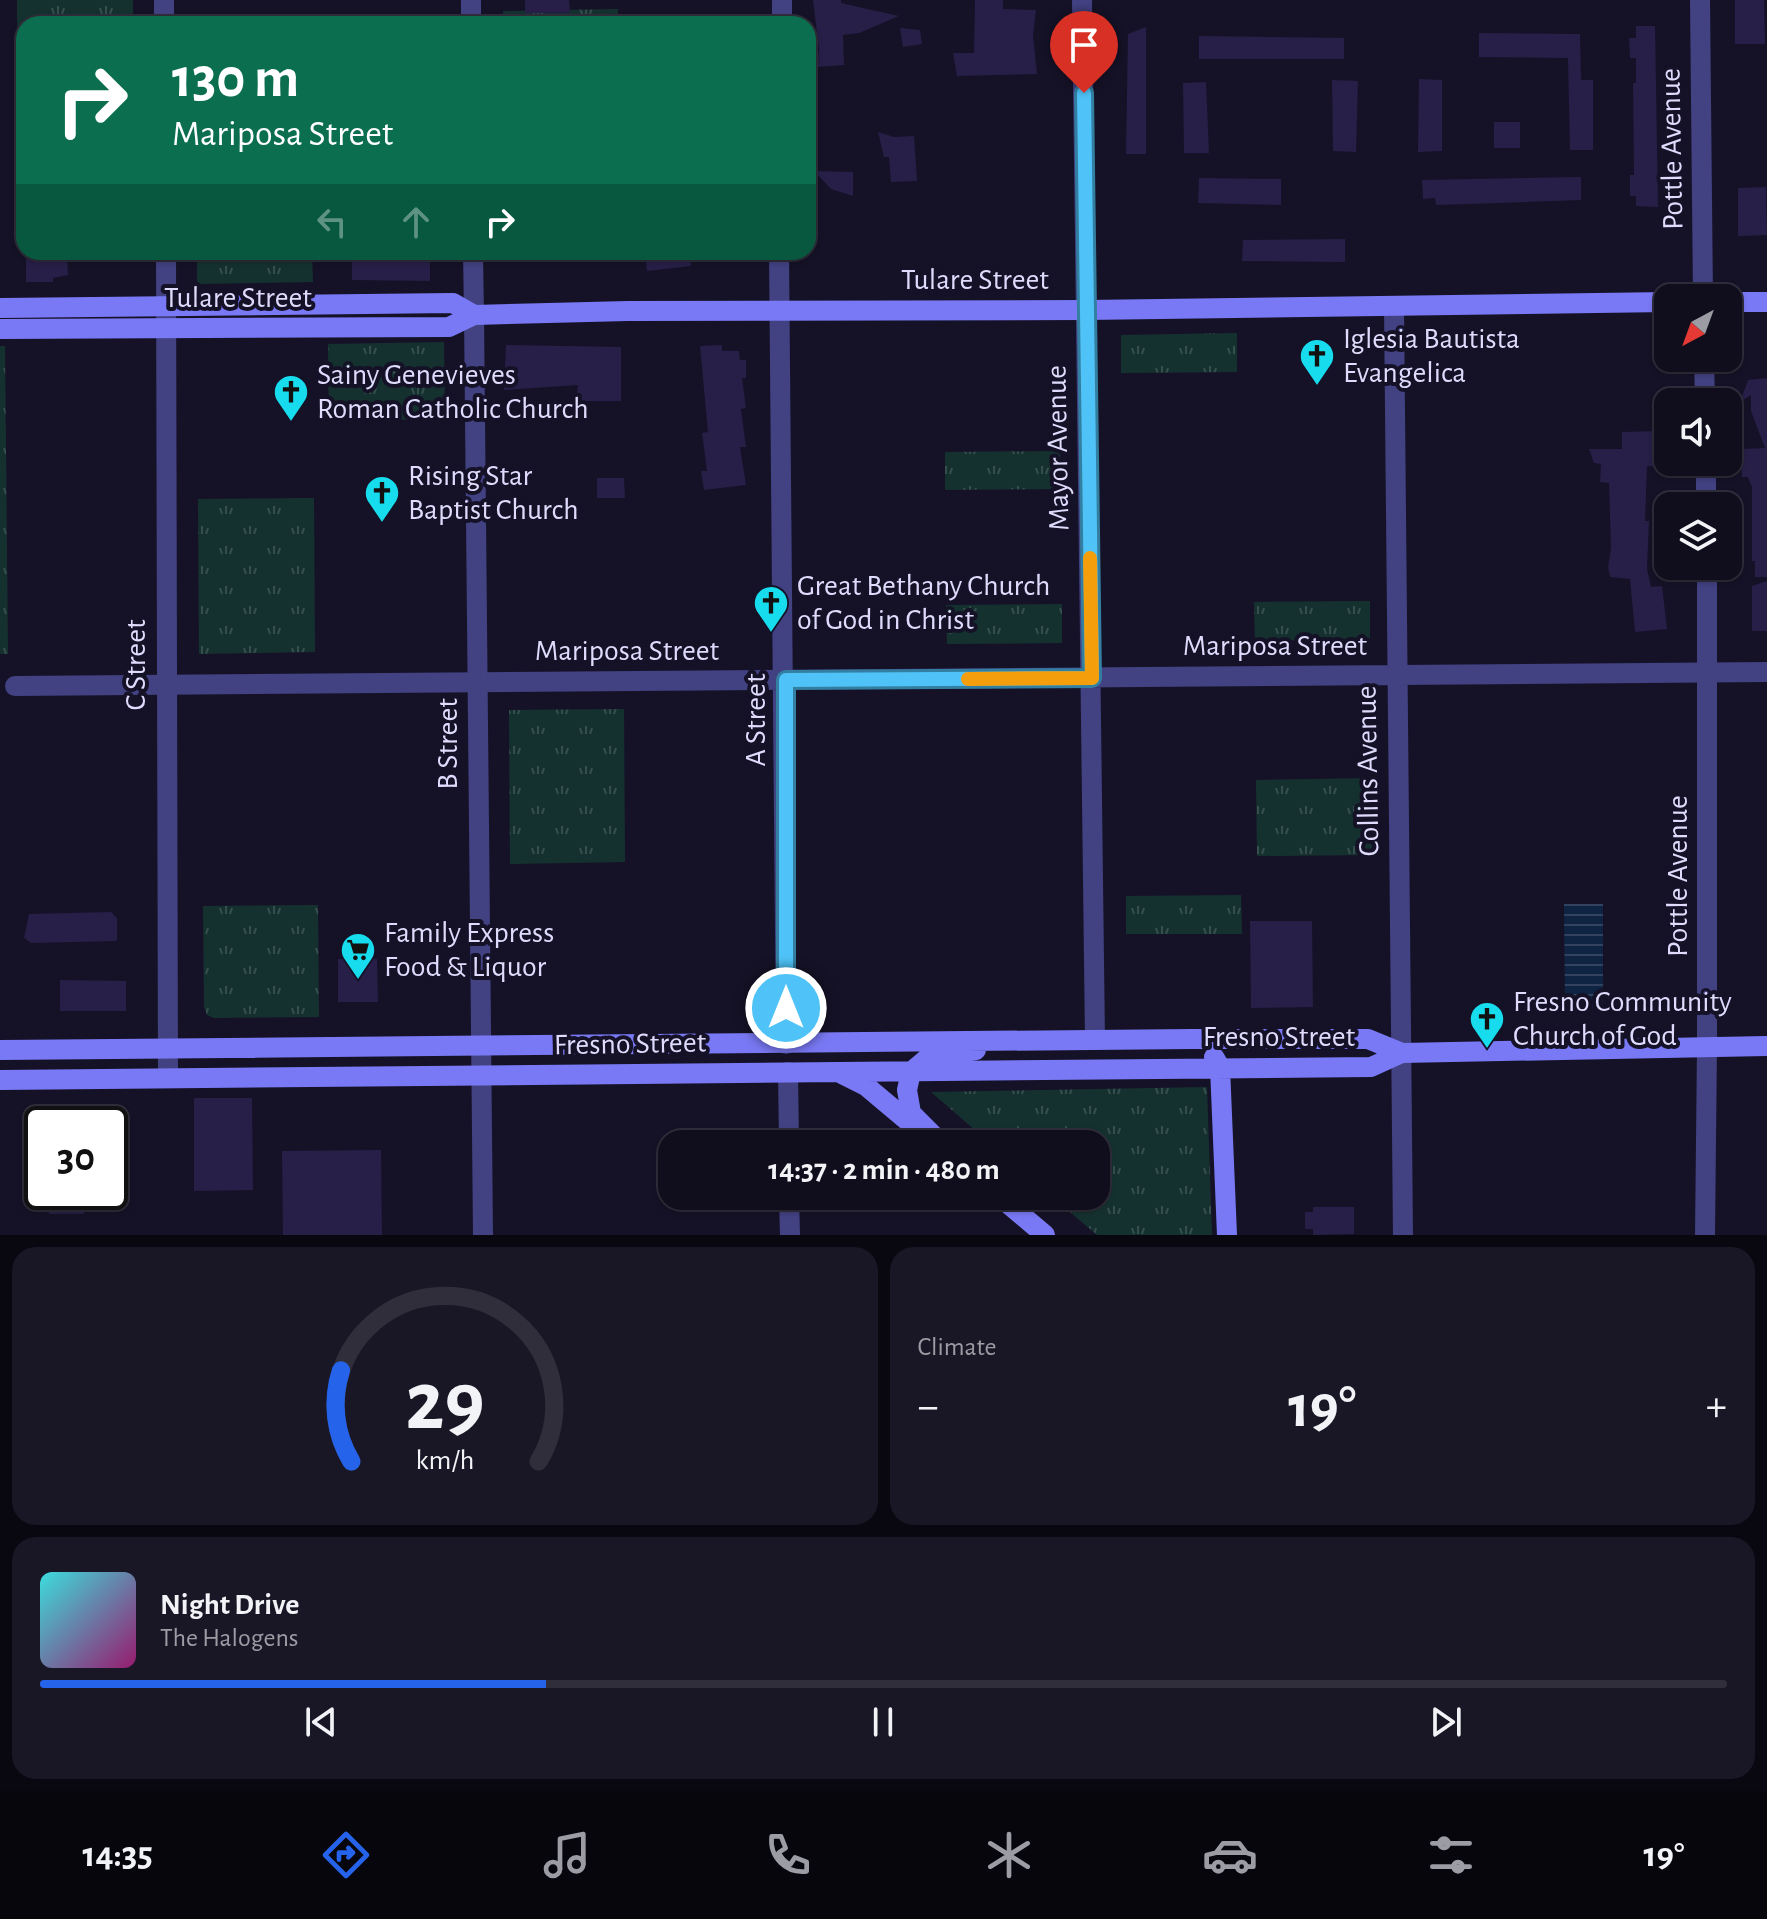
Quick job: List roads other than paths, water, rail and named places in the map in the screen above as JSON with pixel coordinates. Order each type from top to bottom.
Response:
[{"type":"main road","name":"Tulare Street","points":[[0,329],[449,327],[474,315],[1654,302]]},
{"type":"main road","points":[[1742,302],[1767,302]]},
{"type":"main road","name":"Tulare Street","points":[[0,308],[453,303],[474,315]]},
{"type":"main road","points":[[1193,1039],[1220,1067],[1227,1235]]},
{"type":"main road","name":"Fresno Street","points":[[0,1050],[1368,1039],[1402,1053]]},
{"type":"main road","points":[[927,1130],[911,1113],[907,1090],[911,1072],[918,1062],[930,1056],[1015,1041]]},
{"type":"main road","name":"Fresno Street","points":[[0,1080],[1371,1067],[1402,1053],[1767,1046]]},
{"type":"main road","points":[[835,1071],[866,1086],[922,1130]]},
{"type":"main road","points":[[1016,1210],[1045,1235]]},
{"type":"street","name":"Mayor Avenue","points":[[1082,0],[1095,1040]]},
{"type":"street","name":"Pottle Avenue","points":[[1700,0],[1703,284]]},
{"type":"street","name":"C Street","points":[[166,260],[168,1077]]},
{"type":"street","name":"B Street","points":[[473,260],[483,1235]]},
{"type":"street","name":"A Street","points":[[779,260],[786,680],[786,1044]]},
{"type":"street","name":"Collins Avenue","points":[[1394,307],[1403,1235]]},
{"type":"street","name":"Pottle Avenue","points":[[1705,1235],[1707,580]]},
{"type":"street","name":"Mariposa Street","points":[[15,686],[1767,672]]},
{"type":"street","points":[[788,1072],[789,1130]]},
{"type":"street","points":[[789,1210],[790,1235]]},
{"type":"water","points":[[1564,904],[1603,904],[1603,1008],[1565,1008]]},
{"type":"place","name":"Iglesia Bautista Evangelica","points":[[1317,387]]},
{"type":"place","name":"Sainy Genevieves Roman Catholic Church","points":[[291,423]]},
{"type":"place","name":"Rising Star Baptist Church","points":[[382,524]]},
{"type":"place","name":"Great Bethany Church of God in Christ","points":[[771,634]]},
{"type":"place","name":"Family Express Food & Liquor","points":[[358,981]]},
{"type":"place","name":"Fresno Community Church of God","points":[[1487,1050]]}]
